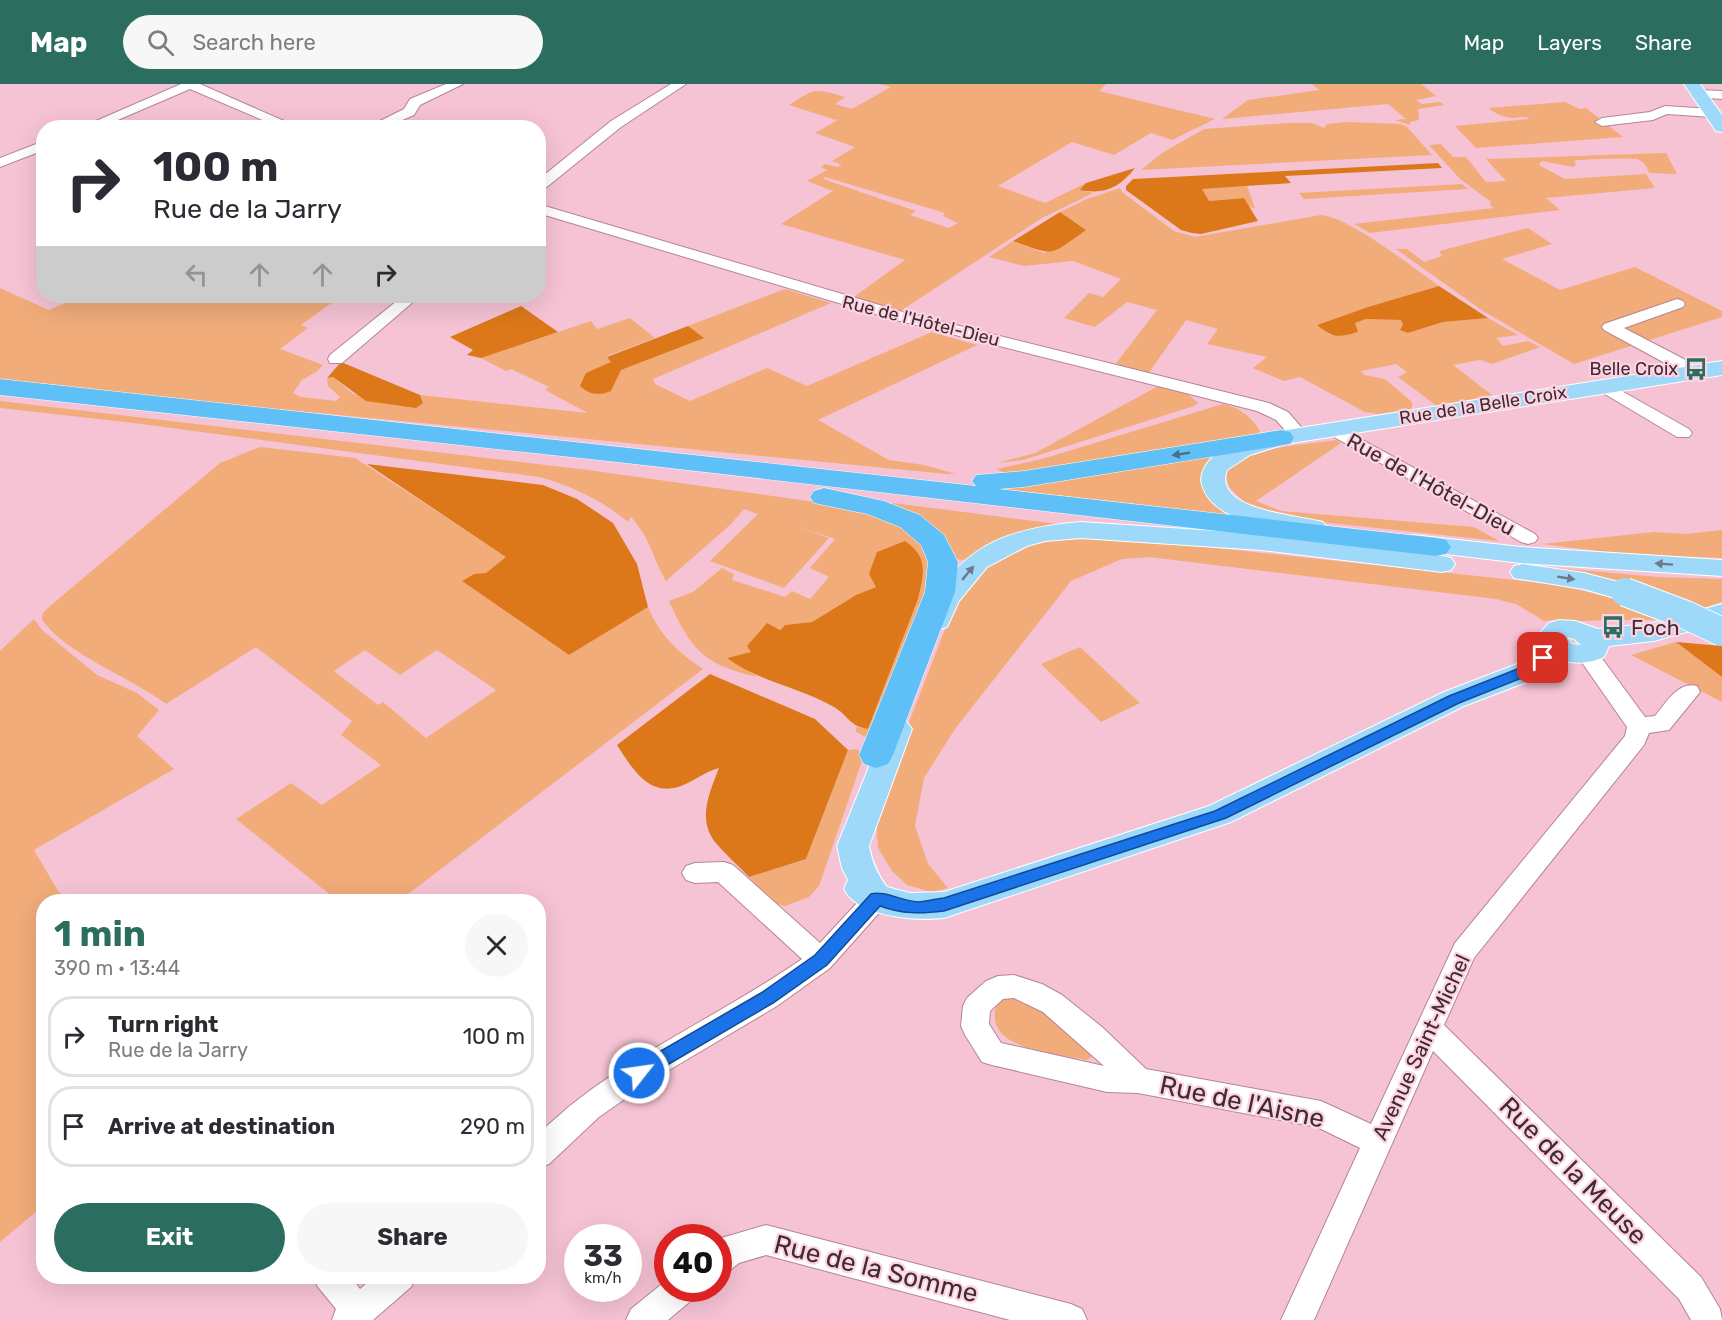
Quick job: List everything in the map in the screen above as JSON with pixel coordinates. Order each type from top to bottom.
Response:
[{"type":"highway","points":[[0,387],[732,473],[1261,542]]},
{"type":"highway","points":[[0,396],[1436,547]]},
{"type":"highway","points":[[732,473],[956,482],[1024,479],[1290,436]]},
{"type":"highway","points":[[732,473],[874,507],[910,521],[934,541],[943,562],[940,592],[876,755]]},
{"type":"main road","points":[[1696,89],[1722,127]]},
{"type":"main road","name":"Rue de la Belle Croix","points":[[1436,547],[1281,521],[1245,512],[1221,496],[1213,486],[1213,473],[1219,464],[1234,454],[1290,436],[1722,368]]},
{"type":"main road","points":[[877,898],[865,883],[856,866],[853,846],[947,598],[978,561],[1018,540],[1045,533],[1081,530],[1261,542],[1527,572],[1584,581],[1626,592],[1686,615],[1722,632]]},
{"type":"main road","points":[[1436,547],[1722,568]]},
{"type":"main road","points":[[876,755],[842,847],[845,869],[856,887],[896,905],[918,908],[944,904],[1220,814],[1454,699],[1530,670],[1558,647],[1571,654],[1589,647],[1722,613]]},
{"type":"street","points":[[105,120],[191,84],[275,120]]},
{"type":"street","points":[[390,120],[409,112],[415,102],[457,84]]},
{"type":"street","points":[[546,181],[616,124],[680,84]]},
{"type":"street","points":[[1696,89],[1722,95]]},
{"type":"street","points":[[1602,122],[1653,116],[1665,110],[1712,113]]},
{"type":"street","points":[[0,163],[36,148]]},
{"type":"street","name":"Rue de l'Hôtel-Dieu","points":[[546,210],[898,316],[1263,407],[1282,416],[1290,436]]},
{"type":"street","points":[[336,359],[404,303]]},
{"type":"street","points":[[1677,304],[1610,327],[1695,372]]},
{"type":"street","points":[[1604,386],[1683,433]]},
{"type":"street","name":"Rue de l'Hôtel-Dieu","points":[[1334,429],[1528,538]]},
{"type":"street","points":[[1589,647],[1639,726],[1661,724],[1689,692]]},
{"type":"street","name":"Avenue Saint-Michel","points":[[1297,1320],[1464,951],[1636,739],[1639,726]]},
{"type":"street","points":[[695,873],[724,872],[821,960]]},
{"type":"street","points":[[546,1147],[589,1108],[639,1073],[767,998],[821,960],[877,898]]},
{"type":"street","name":"Rue de l'Aisne","points":[[1138,1080],[1051,1001],[1024,986],[998,988],[977,1006],[975,1026],[992,1053],[1107,1079],[1138,1080],[1321,1114],[1377,1142]]},
{"type":"street","name":"Rue de la Meuse","points":[[1429,1028],[1690,1288],[1709,1320]]},
{"type":"street","name":"Rue de la Somme","points":[[732,1249],[766,1240],[1071,1320]]},
{"type":"street","points":[[334,1284],[353,1316],[391,1284]]},
{"type":"street","points":[[642,1320],[664,1302]]},
{"type":"shaded area","points":[[879,84],[1106,84],[1099,91],[1215,119],[1172,140],[1151,133],[1114,155],[1072,142],[998,186],[1045,203],[1086,183],[1081,190],[1093,193],[1042,218],[899,312],[851,299],[905,260],[781,224],[833,191],[807,181],[827,170],[821,167],[825,164],[837,167],[842,165],[832,161],[855,147],[815,133],[841,118],[836,120],[789,105],[804,95],[821,91],[845,97],[835,104],[852,109],[891,87]],"holes":[[[825,177],[945,213],[943,216],[958,223],[949,228],[910,215],[916,211],[823,179]]]},
{"type":"shaded area","points":[[1312,84],[1421,84],[1436,96],[1416,100],[1422,104],[1440,102],[1444,105],[1418,109],[1419,120],[1410,122],[1410,125],[1395,120],[1406,119],[1388,104],[1222,119],[1248,100],[1319,90]]},
{"type":"shaded area","points":[[1565,102],[1580,109],[1586,108],[1623,137],[1476,148],[1455,126],[1530,119],[1505,117],[1488,108]]},
{"type":"shaded area","points":[[1346,122],[1401,124],[1407,127],[1432,155],[1141,170],[1162,153],[1204,129],[1287,123],[1312,123],[1324,128],[1327,124]]},
{"type":"shaded area","points":[[1441,144],[1453,157],[1466,157],[1486,182],[1506,181],[1486,159],[1666,153],[1677,174],[1649,173],[1644,163],[1637,159],[1578,160],[1574,161],[1576,165],[1573,167],[1542,161],[1539,165],[1565,179],[1646,174],[1655,188],[1546,198],[1560,210],[1370,233],[1354,224],[1494,208],[1490,205],[1491,202],[1460,179],[1429,145]]},
{"type":"shaded area","points":[[1438,163],[1442,168],[1285,176],[1291,183],[1202,189],[1209,201],[1244,198],[1258,221],[1201,234],[1181,230],[1126,190],[1126,186],[1133,179]]},
{"type":"shaded area","points":[[1135,168],[1118,185],[1111,188],[1097,191],[1080,190],[1086,183]]},
{"type":"shaded area","points":[[1462,184],[1468,189],[1304,199],[1299,193]]},
{"type":"shaded area","points":[[1247,186],[1255,208],[1249,207],[1243,198],[1209,201],[1201,189]]},
{"type":"shaded area","points":[[1120,188],[1122,192],[1174,231],[1195,237],[1321,215],[1334,218],[1381,244],[1439,286],[1317,325],[1330,335],[1357,332],[1355,323],[1366,319],[1402,320],[1408,333],[1443,322],[1488,318],[1518,335],[1496,338],[1503,346],[1528,341],[1540,347],[1492,364],[1480,360],[1453,365],[1492,395],[1437,406],[1398,377],[1407,372],[1396,364],[1361,371],[1364,375],[1385,379],[1412,402],[1412,409],[1379,414],[1365,412],[1300,377],[1284,381],[1253,368],[1267,357],[1207,344],[1218,329],[1186,320],[1148,374],[1114,366],[1157,310],[1127,302],[1095,327],[1064,318],[1089,293],[1103,297],[1121,279],[1073,261],[1024,266],[989,257],[1013,241],[1044,253],[1086,230],[1060,212],[1087,199]]},
{"type":"shaded area","points":[[1060,212],[1086,230],[1052,251],[1037,250],[1013,241]]},
{"type":"shaded area","points":[[1528,228],[1552,244],[1502,259],[1560,290],[1635,267],[1722,311],[1722,317],[1574,364],[1483,311],[1396,249],[1407,249],[1424,262],[1442,256],[1439,251]]},
{"type":"shaded area","points":[[1439,286],[1488,318],[1443,322],[1408,333],[1400,330],[1403,325],[1401,320],[1366,319],[1355,323],[1358,332],[1340,336],[1331,335],[1317,325],[1368,307]]},
{"type":"shaded area","points":[[0,288],[49,310],[64,303],[331,303],[301,325],[308,328],[280,349],[323,365],[302,380],[293,393],[301,397],[336,401],[340,397],[328,386],[327,378],[333,377],[353,394],[423,403],[420,395],[588,413],[545,390],[549,387],[511,369],[506,371],[481,358],[591,321],[597,329],[630,318],[655,338],[607,356],[611,362],[611,391],[621,370],[703,338],[688,326],[785,289],[831,303],[653,379],[655,384],[690,401],[767,368],[807,386],[932,332],[977,345],[818,420],[889,460],[924,465],[956,474],[0,382]]},
{"type":"shaded area","points":[[521,306],[558,332],[481,358],[467,355],[473,350],[450,337]]},
{"type":"shaded area","points":[[688,326],[704,338],[621,370],[611,391],[595,394],[580,386],[586,373],[611,362],[607,357]]},
{"type":"shaded area","points":[[341,362],[420,395],[423,403],[416,408],[366,401],[333,377],[327,378]]},
{"type":"shaded area","points":[[1162,384],[1182,389],[1198,403],[1023,460],[998,463],[1035,453]]},
{"type":"shaded area","points":[[0,401],[588,470],[857,508],[908,530],[933,558],[931,583],[868,738],[856,732],[856,727],[868,729],[918,599],[922,582],[921,560],[913,547],[905,541],[876,587],[856,595],[812,622],[785,625],[752,652],[728,658],[758,677],[724,667],[702,653],[685,632],[669,601],[693,592],[722,568],[734,574],[732,580],[785,597],[792,591],[810,599],[829,577],[810,568],[835,539],[797,526],[829,538],[784,588],[710,561],[758,514],[744,509],[731,524],[666,581],[647,541],[631,517],[628,522],[608,507],[586,495],[539,477],[134,423],[0,408]]},
{"type":"shaded area","points":[[1223,404],[1244,413],[1260,431],[1254,437],[1031,473],[1005,473],[996,469],[1042,459]]},
{"type":"shaded area","points":[[1337,440],[1341,443],[1256,501],[1281,511],[1474,527],[1499,541],[1302,520],[1245,503],[1229,487],[1226,477],[1228,466],[1239,459],[1280,447]]},
{"type":"shaded area","points":[[260,447],[355,458],[507,557],[486,573],[474,574],[462,581],[569,655],[648,607],[664,635],[703,669],[408,894],[329,894],[236,819],[291,783],[322,805],[381,765],[341,735],[352,721],[256,647],[166,704],[68,645],[42,620],[43,613],[220,463]],"holes":[[[365,650],[400,675],[437,650],[496,690],[426,738],[383,702],[378,705],[334,671]]]},
{"type":"shaded area","points":[[1232,450],[1214,461],[1239,516],[958,486],[1023,486]]},
{"type":"shaded area","points":[[367,464],[543,485],[577,499],[613,523],[637,564],[648,607],[569,655],[462,581],[474,574],[486,573],[506,557]]},
{"type":"shaded area","points":[[893,503],[1066,525],[970,560],[951,559],[891,507]]},
{"type":"shaded area","points":[[1722,530],[1722,558],[1622,554],[1542,544],[1654,532],[1686,534]]},
{"type":"shaded area","points":[[1057,535],[1171,543],[1551,584],[1614,599],[1674,621],[1544,621],[1516,604],[1496,599],[1149,557],[1122,559],[1071,581],[955,729],[924,778],[915,826],[928,864],[948,888],[931,892],[907,885],[892,871],[878,848],[876,815],[887,779],[961,588],[986,564],[1018,546]]},
{"type":"shaded area","points":[[905,541],[913,547],[921,560],[922,582],[918,599],[868,729],[857,726],[839,710],[821,700],[752,673],[727,658],[751,652],[747,646],[767,623],[780,630],[785,625],[812,622],[856,595],[876,587],[869,574],[877,552]]},
{"type":"shaded area","points":[[1525,565],[1658,577],[1722,579],[1722,602],[1696,611]]},
{"type":"shaded area","points":[[34,619],[42,630],[97,675],[137,693],[159,710],[137,736],[174,769],[34,850],[62,894],[36,894],[36,1212],[0,1242],[0,651]]},
{"type":"shaded area","points":[[1676,642],[1722,677],[1722,702],[1631,655]]},
{"type":"shaded area","points":[[1676,642],[1722,646],[1722,677]]},
{"type":"shaded area","points":[[1080,647],[1140,703],[1101,722],[1041,664]]},
{"type":"shaded area","points":[[710,674],[815,719],[848,750],[806,859],[749,877],[718,845],[708,828],[706,810],[719,768],[681,786],[670,789],[660,788],[643,779],[635,771],[617,745]]},
{"type":"shaded area","points":[[857,749],[864,755],[819,886],[809,897],[785,906],[773,903],[749,877],[806,859],[848,750]]},
{"type":"shaded area","points":[[1022,992],[1095,1055],[1086,1060],[1044,1052],[1014,1043],[1003,1035],[996,1025],[996,1008],[1004,998]]},
{"type":"place","name":"Belle Croix","points":[[1696,369]]},
{"type":"place","name":"Foch","points":[[1613,627]]},
{"type":"route","points":[[639,1073],[767,998],[821,960],[877,898],[896,905],[918,908],[944,904],[1160,836],[1220,814],[1454,699],[1530,670],[1543,658]]}]
